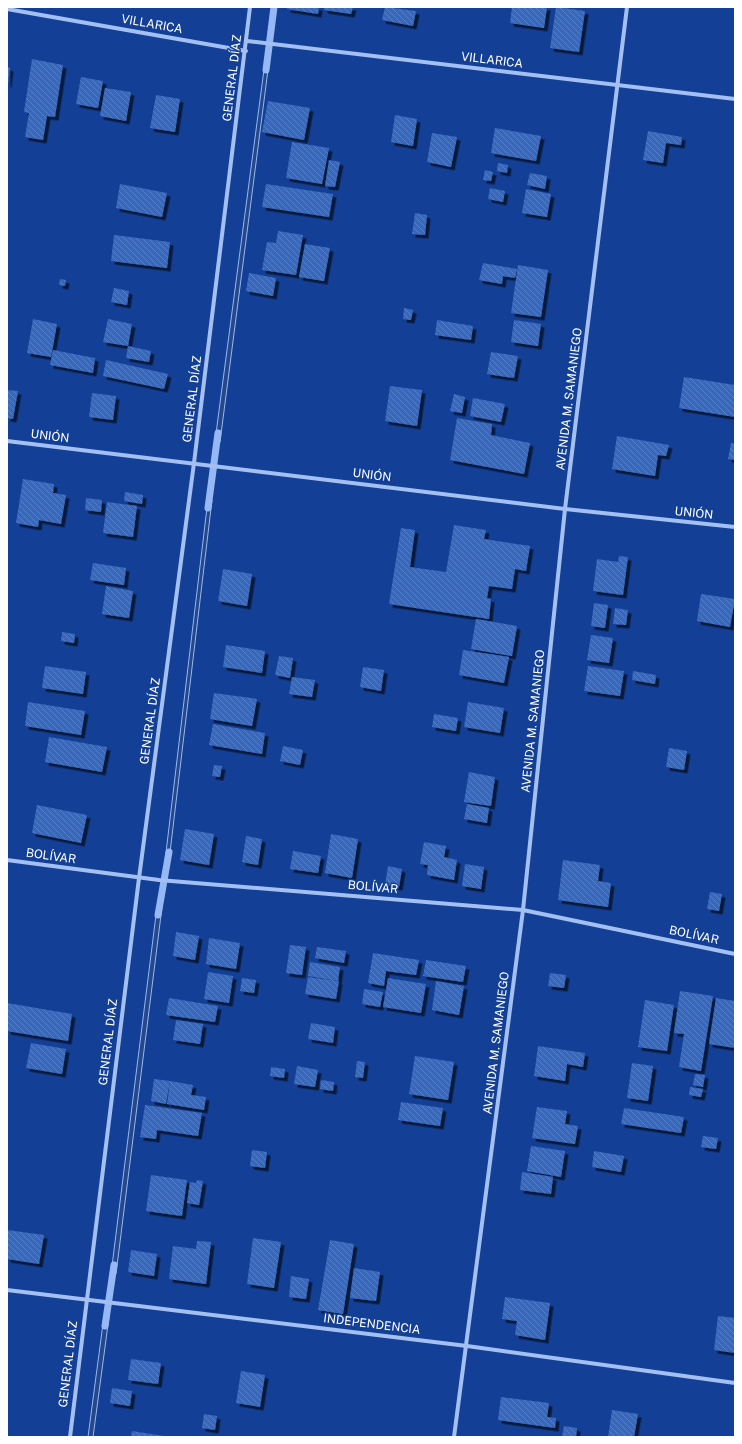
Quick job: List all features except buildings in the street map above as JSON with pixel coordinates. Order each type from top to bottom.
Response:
[{"type":"street","name":"GENERAL DÍAZ","points":[[70,1437],[139,878],[194,463],[246,51],[250,7]]},
{"type":"street","name":"AVENIDA M. SAMANIEGO","points":[[454,1437],[523,910],[565,509],[627,7]]},
{"type":"street","name":"VILLARICA","points":[[7,9],[246,51]]},
{"type":"street","name":"VILLARICA","points":[[247,41],[735,99]]},
{"type":"street","name":"UNIÓN","points":[[7,441],[565,509],[735,527]]},
{"type":"street","name":"BOLÍVAR","points":[[7,860],[159,880],[523,910],[735,954]]},
{"type":"street","name":"INDEPENDENCIA","points":[[7,1290],[86,1298],[467,1346],[735,1383]]},
{"type":"water","points":[[265,62],[269,62],[220,442],[215,441]]},
{"type":"water","points":[[208,499],[212,500],[169,861],[165,861]]},
{"type":"water","points":[[157,907],[162,907],[116,1274],[111,1274]]},
{"type":"water","points":[[104,1316],[109,1317],[93,1437],[88,1437]]},
{"type":"waterway","points":[[266,70],[274,7]]},
{"type":"waterway","points":[[208,508],[218,433]]},
{"type":"waterway","points":[[158,915],[169,852]]},
{"type":"waterway","points":[[105,1326],[114,1265]]}]
